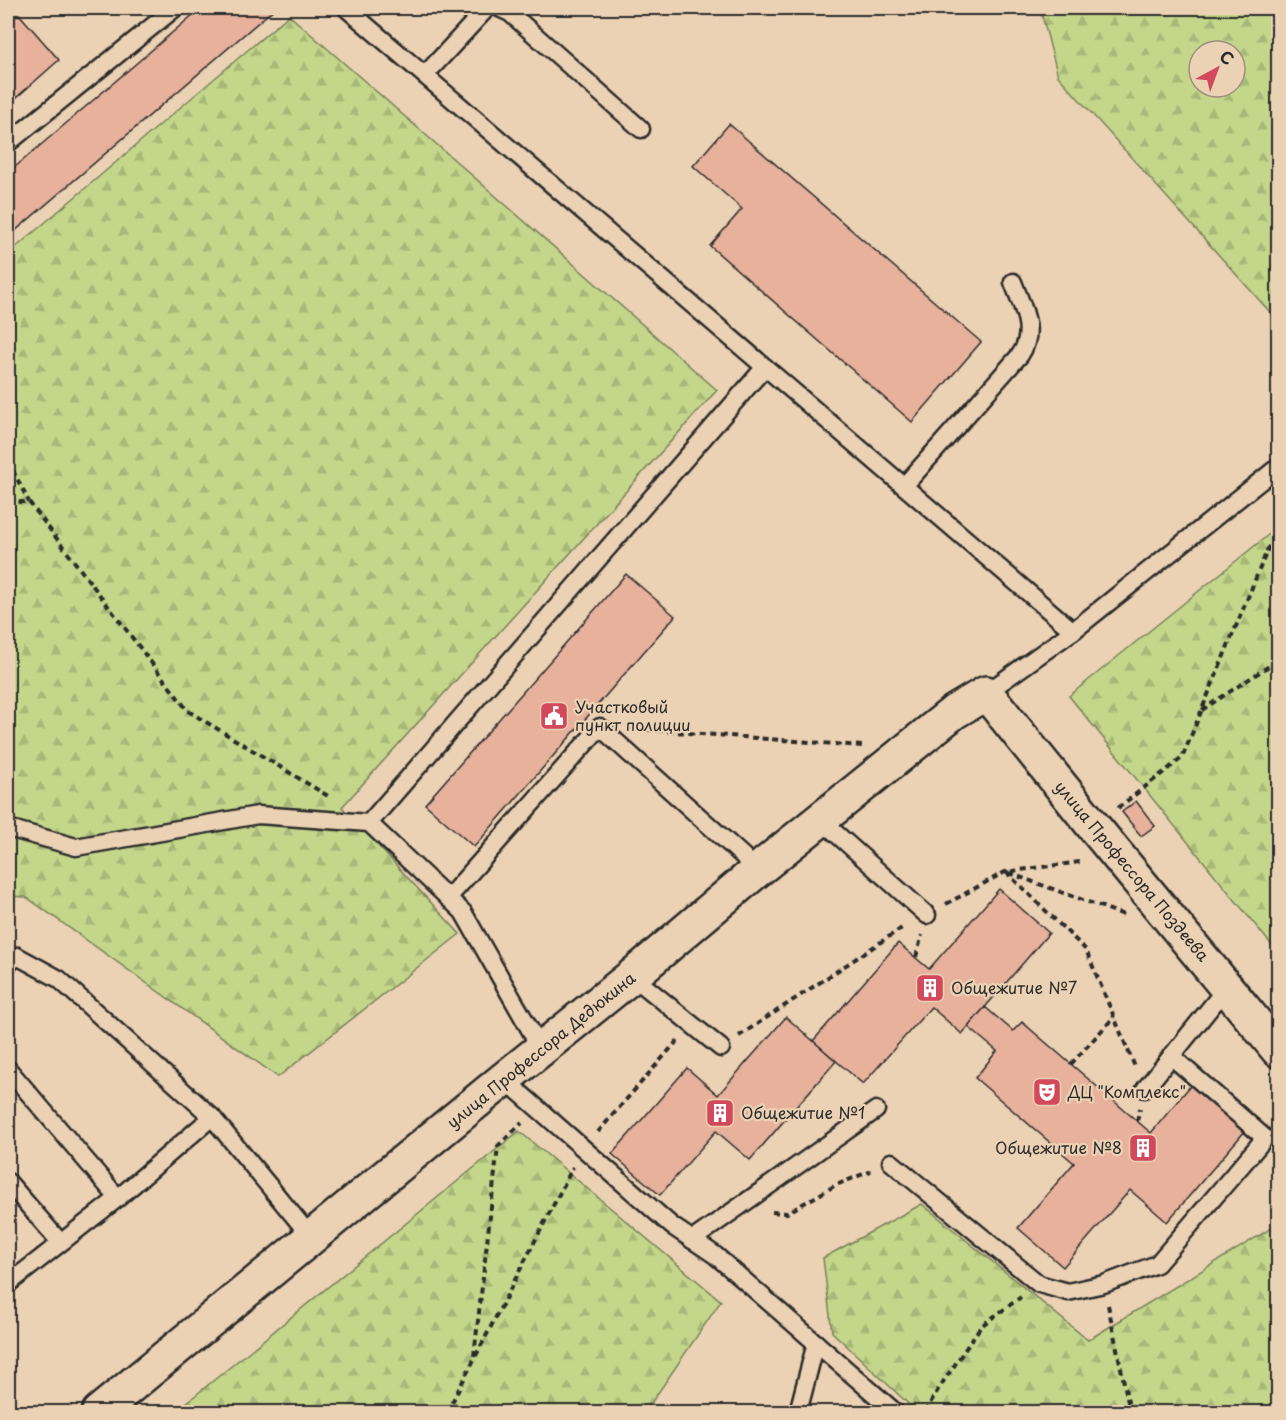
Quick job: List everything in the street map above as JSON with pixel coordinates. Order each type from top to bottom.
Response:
[{"type":"street","name":"улица Профессора Дедюкина","points":[[99,1413],[632,976],[754,873],[954,712],[986,693]]},
{"type":"street","name":"улица Профессора Поздеева","points":[[986,693],[1278,1050]]},
{"type":"lane","points":[[8,143],[175,8]]},
{"type":"lane","points":[[346,8],[1073,631]]},
{"type":"lane","points":[[425,75],[487,8]]},
{"type":"lane","points":[[499,8],[510,13],[641,129]]},
{"type":"lane","points":[[904,486],[1027,345],[1029,335],[1027,324],[1013,282]]},
{"type":"lane","points":[[369,823],[765,368]]},
{"type":"lane","points":[[986,693],[1073,631],[1278,467]]},
{"type":"lane","points":[[448,898],[600,727],[744,857],[754,873]]},
{"type":"lane","points":[[8,828],[76,847],[258,815],[369,823],[463,912],[540,1051]]},
{"type":"lane","points":[[820,820],[927,915]]},
{"type":"lane","points":[[8,964],[17,956],[59,979],[212,1117],[312,1238]]},
{"type":"lane","points":[[632,976],[721,1048]]},
{"type":"lane","points":[[1144,1089],[1227,987]]},
{"type":"lane","points":[[891,1162],[1039,1284],[1068,1292],[1104,1284],[1157,1264],[1265,1138],[1171,1056]]},
{"type":"lane","points":[[8,1069],[118,1198]]},
{"type":"lane","points":[[504,1079],[672,1226],[715,1255],[895,1413]]},
{"type":"lane","points":[[692,1240],[876,1110]]},
{"type":"lane","points":[[8,1284],[118,1198],[212,1117]]},
{"type":"lane","points":[[8,1182],[60,1242]]},
{"type":"lane","points":[[798,1413],[816,1343]]},
{"type":"path","points":[[8,461],[29,502],[188,711],[329,797]]},
{"type":"path","points":[[8,502],[29,502]]},
{"type":"path","points":[[1094,827],[1182,758],[1278,524]]},
{"type":"path","points":[[1202,711],[1278,660]]},
{"type":"path","points":[[600,727],[866,746]]},
{"type":"path","points":[[721,1048],[904,926],[1005,872],[1080,862]]},
{"type":"path","points":[[1005,872],[1124,915]]},
{"type":"path","points":[[1005,872],[1086,950],[1144,1089]]},
{"type":"path","points":[[1071,1065],[1114,1017]]},
{"type":"path","points":[[447,1413],[583,1149],[692,1024]]},
{"type":"path","points":[[474,1359],[498,1146],[538,1108]]},
{"type":"path","points":[[735,1209],[787,1213],[836,1185],[891,1162]]},
{"type":"path","points":[[925,1413],[981,1326],[1039,1284]]},
{"type":"path","points":[[1104,1284],[1130,1413]]},
{"type":"green space","points":[[1040,8],[1278,8],[1278,321],[1058,76]]},
{"type":"green space","points":[[289,15],[717,390],[342,807],[460,934],[278,1077],[26,897],[8,896],[8,254]]},
{"type":"green space","points":[[1278,527],[1278,953],[1069,696]]},
{"type":"green space","points":[[519,1131],[721,1301],[645,1412],[175,1412]]},
{"type":"green space","points":[[922,1204],[1088,1340],[1278,1224],[1278,1412],[917,1412],[832,1332],[823,1258]]},
{"type":"building","points":[[201,8],[275,8],[8,237],[8,173]]},
{"type":"building","points":[[19,14],[59,60],[8,105],[8,24]]},
{"type":"building","points":[[729,124],[981,342],[912,422],[710,246],[742,209],[693,166]]},
{"type":"building","points":[[626,574],[675,616],[474,847],[425,804]]},
{"type":"building","points":[[1136,801],[1155,826],[1141,836],[1122,812]]},
{"type":"building","name":"Общежитие №7","points":[[999,889],[1049,933],[962,1034],[931,1007],[863,1084],[813,1041],[898,943],[929,969]]},
{"type":"building","name":"Общежитие №8","points":[[985,1007],[1013,1031],[1022,1022],[1151,1133],[1191,1085],[1245,1131],[1167,1222],[1130,1190],[1063,1267],[1018,1228],[1074,1163],[975,1078],[997,1051],[968,1027]]},
{"type":"building","name":"Общежитие №1","points":[[786,1017],[836,1061],[750,1160],[716,1131],[660,1195],[612,1154],[687,1068],[718,1095]]},
{"type":"place","name":"Участковый пункт полиции","points":[[554,716]]},
{"type":"place","name":"Общежитие №7","points":[[930,988]]},
{"type":"place","name":"ДЦ \"Комплекс\"","points":[[1047,1092]]},
{"type":"place","name":"Общежитие №1","points":[[720,1113]]},
{"type":"place","name":"Общежитие №8","points":[[1143,1148]]}]
